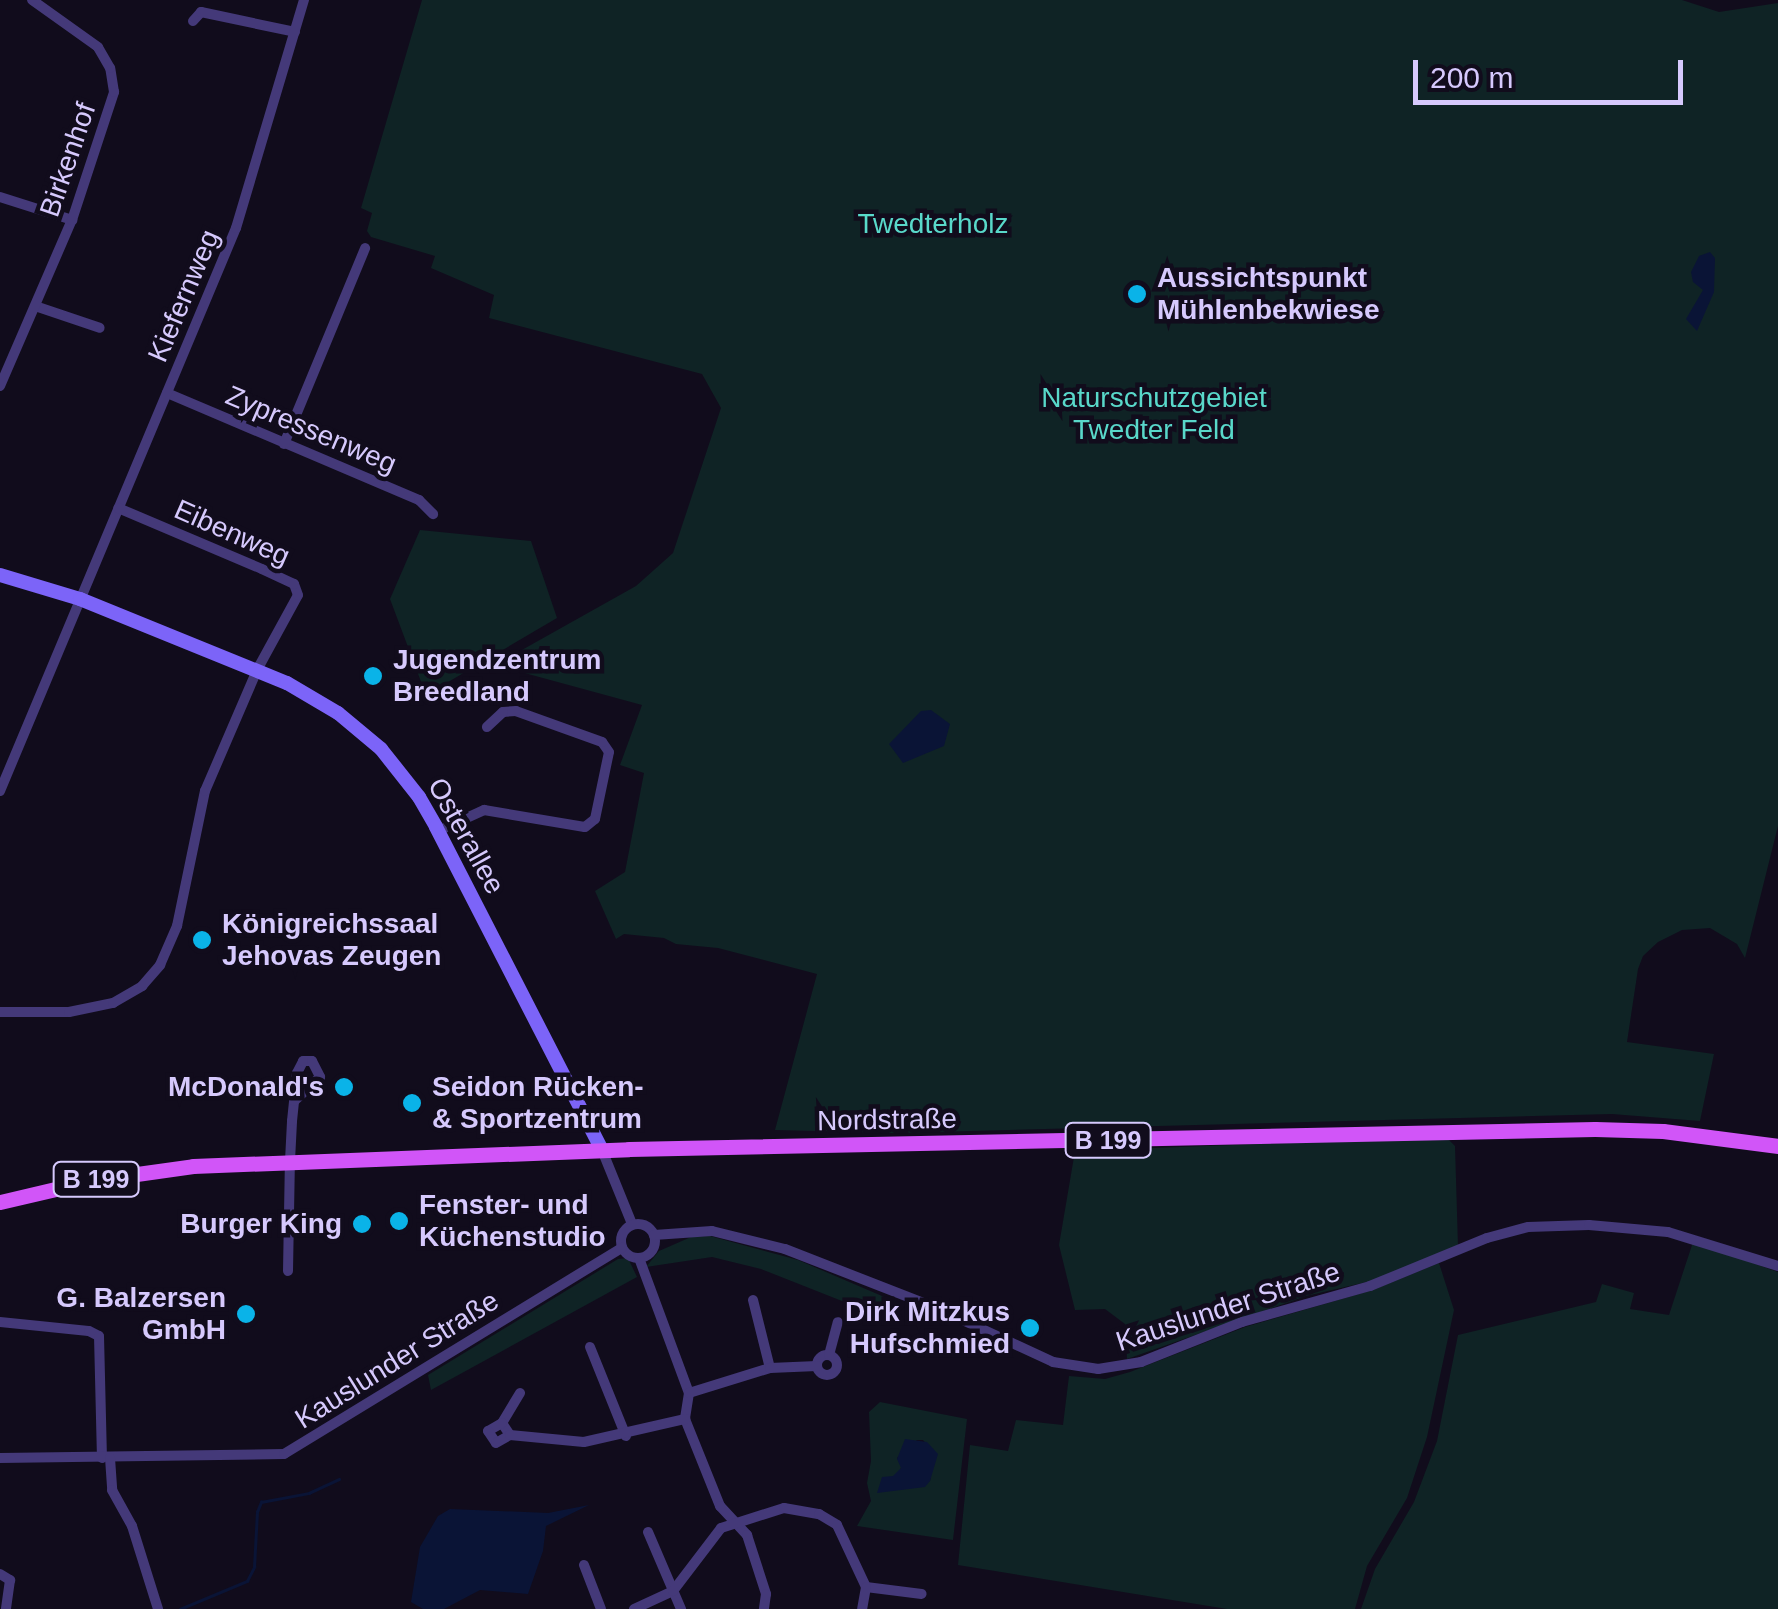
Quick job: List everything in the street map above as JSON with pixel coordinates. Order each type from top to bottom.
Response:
[{"type":"main road","name":"Nordstraße","points":[[0,1202],[139,1172],[290,1161],[602,1150],[1596,1129],[1663,1131],[1778,1146]]},
{"type":"street","name":"Birkenhof","points":[[0,386],[38,307],[72,220],[114,92],[98,47],[32,0]]},
{"type":"street","name":"Kiefernweg","points":[[0,791],[236,228],[304,0]]},
{"type":"street","points":[[193,21],[201,12],[295,32]]},
{"type":"street","points":[[0,197],[72,220]]},
{"type":"street","points":[[284,444],[365,248]]},
{"type":"street","points":[[38,307],[100,328]]},
{"type":"street","name":"Zypressenweg","points":[[167,394],[419,500],[433,514]]},
{"type":"street","name":"Eibenweg","points":[[118,508],[262,569],[298,589],[258,670]]},
{"type":"street","name":"Osterallee","points":[[0,575],[80,600],[258,670],[313,696],[360,730],[402,774],[438,832],[602,1150],[632,1224]]},
{"type":"street","points":[[0,1012],[88,1010],[130,995],[150,978],[174,937],[205,792],[258,670]]},
{"type":"street","points":[[438,832],[484,810],[584,827],[595,819],[609,752],[602,742],[516,711],[503,712],[487,727]]},
{"type":"street","points":[[288,1271],[294,1101]]},
{"type":"street","points":[[639,1258],[652,1251],[654,1235],[643,1224],[632,1224],[621,1237],[622,1248],[639,1258],[690,1392],[685,1419],[720,1506],[746,1535],[766,1594],[764,1609]]},
{"type":"street","name":"Kauslunder Straße","points":[[654,1235],[712,1230],[785,1249],[1066,1365],[1116,1368],[1294,1305],[1370,1286],[1528,1227],[1590,1225],[1668,1232],[1778,1266]]},
{"type":"street","name":"Kauslunder Straße","points":[[0,1458],[284,1454],[622,1248]]},
{"type":"street","points":[[753,1300],[770,1368]]},
{"type":"street","points":[[0,1322],[89,1330],[99,1336],[106,1458],[112,1490],[138,1540],[158,1609]]},
{"type":"street","points":[[829,1354],[838,1322]]},
{"type":"street","points":[[590,1347],[626,1436]]},
{"type":"street","points":[[817,1366],[820,1357],[829,1354]]},
{"type":"street","points":[[817,1366],[822,1374],[833,1373],[837,1364],[829,1354]]},
{"type":"street","points":[[690,1392],[770,1368],[817,1366]]},
{"type":"street","points":[[510,1435],[503,1443],[489,1437],[491,1426],[502,1422],[520,1394]]},
{"type":"street","points":[[510,1435],[584,1442],[626,1436],[685,1419]]},
{"type":"street","points":[[502,1422],[510,1435]]},
{"type":"street","points":[[634,1609],[673,1591],[721,1528],[784,1508],[829,1518],[846,1539],[866,1588],[862,1609]]},
{"type":"street","points":[[648,1532],[681,1609]]},
{"type":"street","points":[[584,1565],[601,1609]]},
{"type":"street","points":[[0,1574],[10,1580],[6,1609]]},
{"type":"street","points":[[866,1588],[922,1594]]},
{"type":"green space","name":"Naturschutzgebiet Twedter Feld","points":[[422,0],[1682,0],[1719,12],[1778,3],[1778,826],[1745,958],[1737,944],[1710,928],[1682,930],[1658,942],[1643,956],[1638,969],[1627,1042],[1714,1054],[1700,1121],[1612,1114],[896,1133],[775,1130],[817,974],[718,948],[676,944],[664,938],[624,934],[616,939],[595,891],[625,872],[644,773],[620,765],[642,705],[495,665],[636,586],[673,553],[721,408],[702,374],[489,318],[494,295],[431,268],[435,256],[371,237],[367,231],[372,213],[361,208]]},
{"type":"green space","points":[[420,530],[531,541],[557,618],[426,695],[390,599]]},
{"type":"green space","points":[[1446,1137],[1455,1146],[1458,1246],[1371,1281],[1306,1296],[1127,1359],[1125,1324],[1105,1309],[1075,1310],[1059,1245],[1075,1151]]},
{"type":"green space","points":[[710,1236],[798,1260],[896,1302],[890,1320],[761,1269],[712,1257],[646,1267],[659,1251],[691,1237]]},
{"type":"green space","points":[[1693,1242],[1778,1272],[1778,1609],[1361,1609],[1375,1569],[1414,1502],[1437,1441],[1458,1335],[1596,1302],[1602,1284],[1634,1293],[1630,1309],[1669,1315]]},
{"type":"green space","points":[[628,1258],[637,1277],[431,1390],[428,1375],[618,1259]]},
{"type":"green space","points":[[1439,1263],[1454,1310],[1427,1437],[1407,1498],[1367,1566],[1355,1609],[1227,1609],[958,1565],[970,1445],[1008,1451],[1016,1420],[1063,1425],[1069,1376],[1105,1379],[1130,1372],[1245,1327],[1373,1290]]},
{"type":"green space","points":[[880,1402],[967,1419],[953,1540],[857,1526],[871,1501],[867,1483],[871,1461],[869,1412]],"holes":[[[917,1440],[923,1440],[934,1453],[930,1481],[889,1490],[902,1466],[897,1458]]]},
{"type":"water","points":[[1710,252],[1715,258],[1714,292],[1697,331],[1686,319],[1703,290],[1693,282],[1691,272],[1699,256]]},
{"type":"water","points":[[931,710],[950,724],[944,746],[903,763],[889,744],[921,711]]},
{"type":"water","points":[[905,1439],[927,1442],[938,1454],[930,1481],[925,1487],[877,1493],[882,1477],[893,1476],[901,1468],[897,1459]]},
{"type":"water","points":[[589,1505],[546,1526],[543,1551],[528,1594],[480,1590],[444,1609],[423,1609],[411,1602],[420,1547],[438,1516],[450,1509],[548,1513]]},
{"type":"waterway","points":[[180,1609],[247,1581],[254,1567],[261,1502],[309,1493],[339,1479]]},
{"type":"place","name":"Aussichtspunkt Mühlenbekwiese","points":[[1137,294]]},
{"type":"place","name":"Jugendzentrum Breedland","points":[[373,676]]},
{"type":"place","name":"Königreichssaal Jehovas Zeugen","points":[[202,940]]},
{"type":"place","name":"McDonald's","points":[[344,1087]]},
{"type":"place","name":"Seidon Rücken- & Sportzentrum","points":[[412,1103]]},
{"type":"place","name":"Fenster- und Küchenstudio","points":[[399,1221]]},
{"type":"place","name":"Burger King","points":[[362,1224]]},
{"type":"place","name":"G. Balzersen GmbH","points":[[246,1314]]},
{"type":"place","name":"Dirk Mitzkus Hufschmied","points":[[1030,1328]]},
{"type":"park label","name":"Twedterholz","points":[[933,224]]}]
